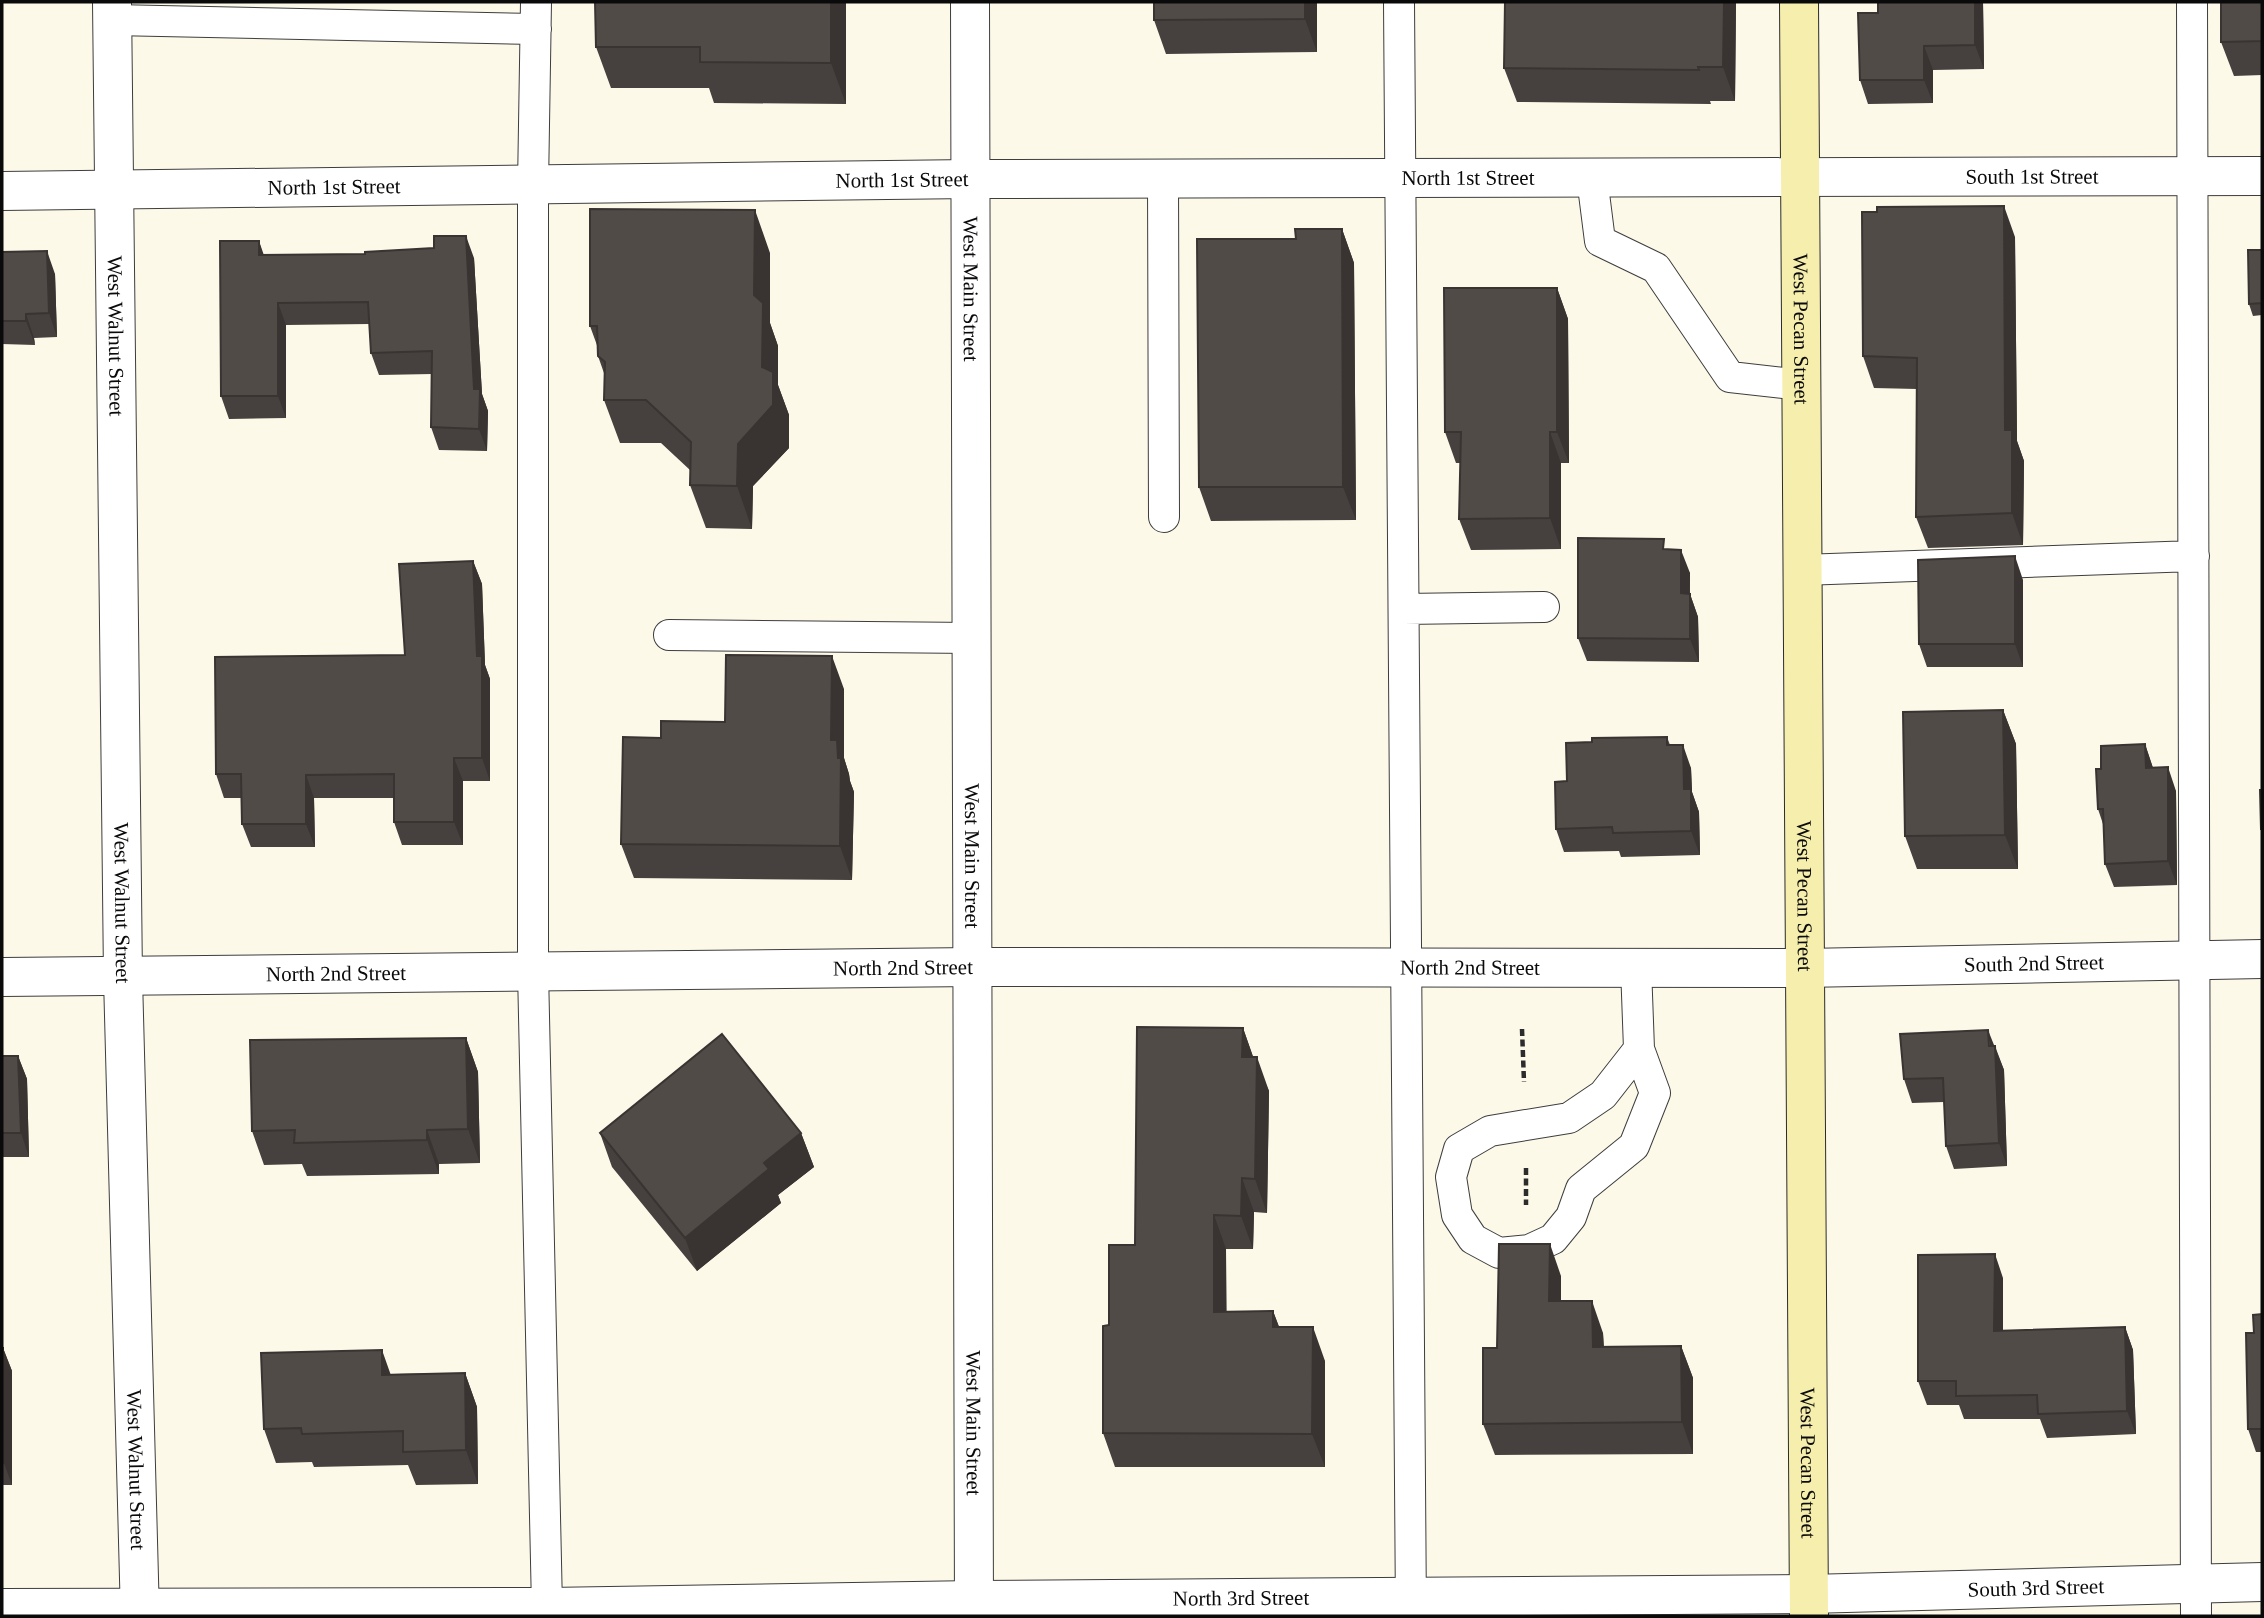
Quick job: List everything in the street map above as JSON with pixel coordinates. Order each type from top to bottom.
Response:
[{"type":"main road","name":"West Pecan Street","points":[[1799,2],[1809,1605]]},
{"type":"street","name":"West Main Street","points":[[970,2],[974,1608]]},
{"type":"street","name":"West Walnut Street","points":[[113,11],[123,978],[140,1612]]},
{"type":"street","name":"South 1st Street","points":[[1800,177],[2262,176]]},
{"type":"street","name":"North 1st Street","points":[[2,191],[971,179],[1800,177]]},
{"type":"street","name":"South 2nd Street","points":[[1805,968],[2195,959],[2262,960]]},
{"type":"street","name":"North 2nd Street","points":[[2,977],[123,978],[974,967],[1805,968]]},
{"type":"street","name":"South 3rd Street","points":[[1809,1605],[2196,1600],[2262,1582]]},
{"type":"street","name":"North 3rd Street","points":[[2,1608],[140,1612],[547,1607],[1809,1605]]},
{"type":"lane","points":[[1399,2],[1411,1606]]},
{"type":"lane","points":[[2192,2],[2196,1600]]},
{"type":"lane","points":[[113,11],[536,15],[533,186],[533,971],[547,1607]]},
{"type":"lane","points":[[1592,178],[1600,242],[1656,268],[1730,377],[1802,385]]},
{"type":"lane","points":[[1163,179],[1164,517]]},
{"type":"lane","points":[[1802,570],[2193,556]]},
{"type":"lane","points":[[1404,608],[1544,607]]},
{"type":"lane","points":[[669,635],[973,638]]},
{"type":"lane","points":[[1636,967],[1639,1049],[1655,1093],[1634,1146],[1581,1189],[1571,1217],[1553,1239],[1529,1250],[1499,1253],[1473,1239],[1457,1216],[1451,1177],[1459,1149],[1490,1131],[1569,1118],[1603,1095],[1639,1049]]},
{"type":"path","points":[[1522,1029],[1525,1090]]},
{"type":"path","points":[[1526,1158],[1527,1217]]},
{"type":"building","points":[[595,2],[831,2],[831,63],[700,62],[700,47],[596,47]]},
{"type":"building","points":[[1154,2],[1305,2],[1305,19],[1154,20]]},
{"type":"building","points":[[1505,2],[1724,2],[1723,67],[1698,67],[1699,70],[1504,68]]},
{"type":"building","points":[[1878,2],[1975,2],[1975,45],[1924,46],[1924,80],[1860,80],[1858,13],[1878,13]]},
{"type":"building","points":[[2221,2],[2262,2],[2262,41],[2221,42]]},
{"type":"building","points":[[2004,206],[2005,430],[2012,430],[2012,513],[1916,517],[1917,358],[1863,356],[1862,212],[1877,212],[1877,207]]},
{"type":"building","points":[[590,209],[755,210],[754,295],[763,303],[762,367],[773,372],[773,405],[738,444],[737,486],[690,485],[691,442],[646,400],[604,400],[605,362],[598,356],[597,326],[590,326]]},
{"type":"building","points":[[1295,229],[1342,229],[1343,487],[1199,487],[1197,239],[1296,239]]},
{"type":"building","points":[[434,236],[466,236],[474,389],[480,389],[479,429],[431,427],[432,351],[371,353],[368,302],[278,303],[278,396],[221,396],[220,241],[259,241],[259,255],[365,254],[434,248]]},
{"type":"building","points":[[2248,250],[2262,250],[2262,303],[2249,304]]},
{"type":"building","points":[[47,251],[49,313],[26,314],[26,321],[2,321],[2,252]]},
{"type":"building","points":[[1444,288],[1557,288],[1557,432],[1550,432],[1550,518],[1459,519],[1461,432],[1445,432]]},
{"type":"building","points":[[1578,538],[1664,539],[1663,549],[1681,550],[1681,593],[1690,594],[1690,639],[1578,638]]},
{"type":"building","points":[[2015,556],[2015,644],[1919,644],[1918,560]]},
{"type":"building","points":[[473,561],[477,656],[482,656],[482,758],[454,758],[454,822],[394,822],[394,774],[306,775],[306,824],[242,824],[241,774],[216,774],[215,657],[405,655],[399,564]]},
{"type":"building","points":[[726,655],[832,656],[831,740],[837,740],[838,758],[841,758],[840,846],[621,844],[623,737],[661,738],[661,721],[725,722]]},
{"type":"building","points":[[2003,710],[2005,835],[1905,836],[1903,712]]},
{"type":"building","points":[[1667,737],[1667,745],[1683,745],[1684,789],[1691,789],[1691,831],[1613,833],[1612,827],[1556,829],[1555,782],[1567,781],[1566,743],[1592,742],[1592,738]]},
{"type":"building","points":[[2145,744],[2146,768],[2168,767],[2168,861],[2105,864],[2103,809],[2098,809],[2096,769],[2101,769],[2101,746]]},
{"type":"building","points":[[2262,790],[2262,829],[2261,829]]},
{"type":"building","points":[[1137,1027],[1243,1028],[1242,1057],[1257,1057],[1255,1179],[1242,1178],[1241,1216],[1214,1215],[1214,1312],[1273,1311],[1273,1327],[1313,1327],[1312,1434],[1103,1433],[1103,1326],[1109,1325],[1109,1245],[1135,1245]]},
{"type":"building","points":[[1988,1030],[1989,1046],[1995,1046],[1999,1143],[1946,1146],[1943,1078],[1904,1079],[1900,1034]]},
{"type":"building","points":[[722,1034],[801,1133],[764,1163],[769,1169],[685,1238],[600,1133]]},
{"type":"building","points":[[466,1038],[468,1129],[427,1130],[427,1140],[294,1143],[295,1130],[252,1131],[250,1040]]},
{"type":"building","points":[[2,1056],[18,1056],[21,1133],[2,1133]]},
{"type":"building","points":[[1499,1244],[1550,1244],[1549,1301],[1592,1301],[1593,1347],[1681,1346],[1682,1422],[1483,1424],[1483,1348],[1497,1348]]},
{"type":"building","points":[[1995,1254],[1994,1331],[2125,1327],[2127,1411],[2038,1414],[2037,1395],[1956,1396],[1956,1381],[1918,1381],[1918,1255]]},
{"type":"building","points":[[2262,1314],[2262,1429],[2248,1429],[2246,1333],[2254,1333],[2253,1315]]},
{"type":"building","points":[[3,1348],[4,1463],[2,1463]]},
{"type":"building","points":[[382,1350],[382,1375],[465,1373],[466,1450],[403,1452],[403,1431],[302,1434],[301,1428],[264,1429],[261,1353]]}]
